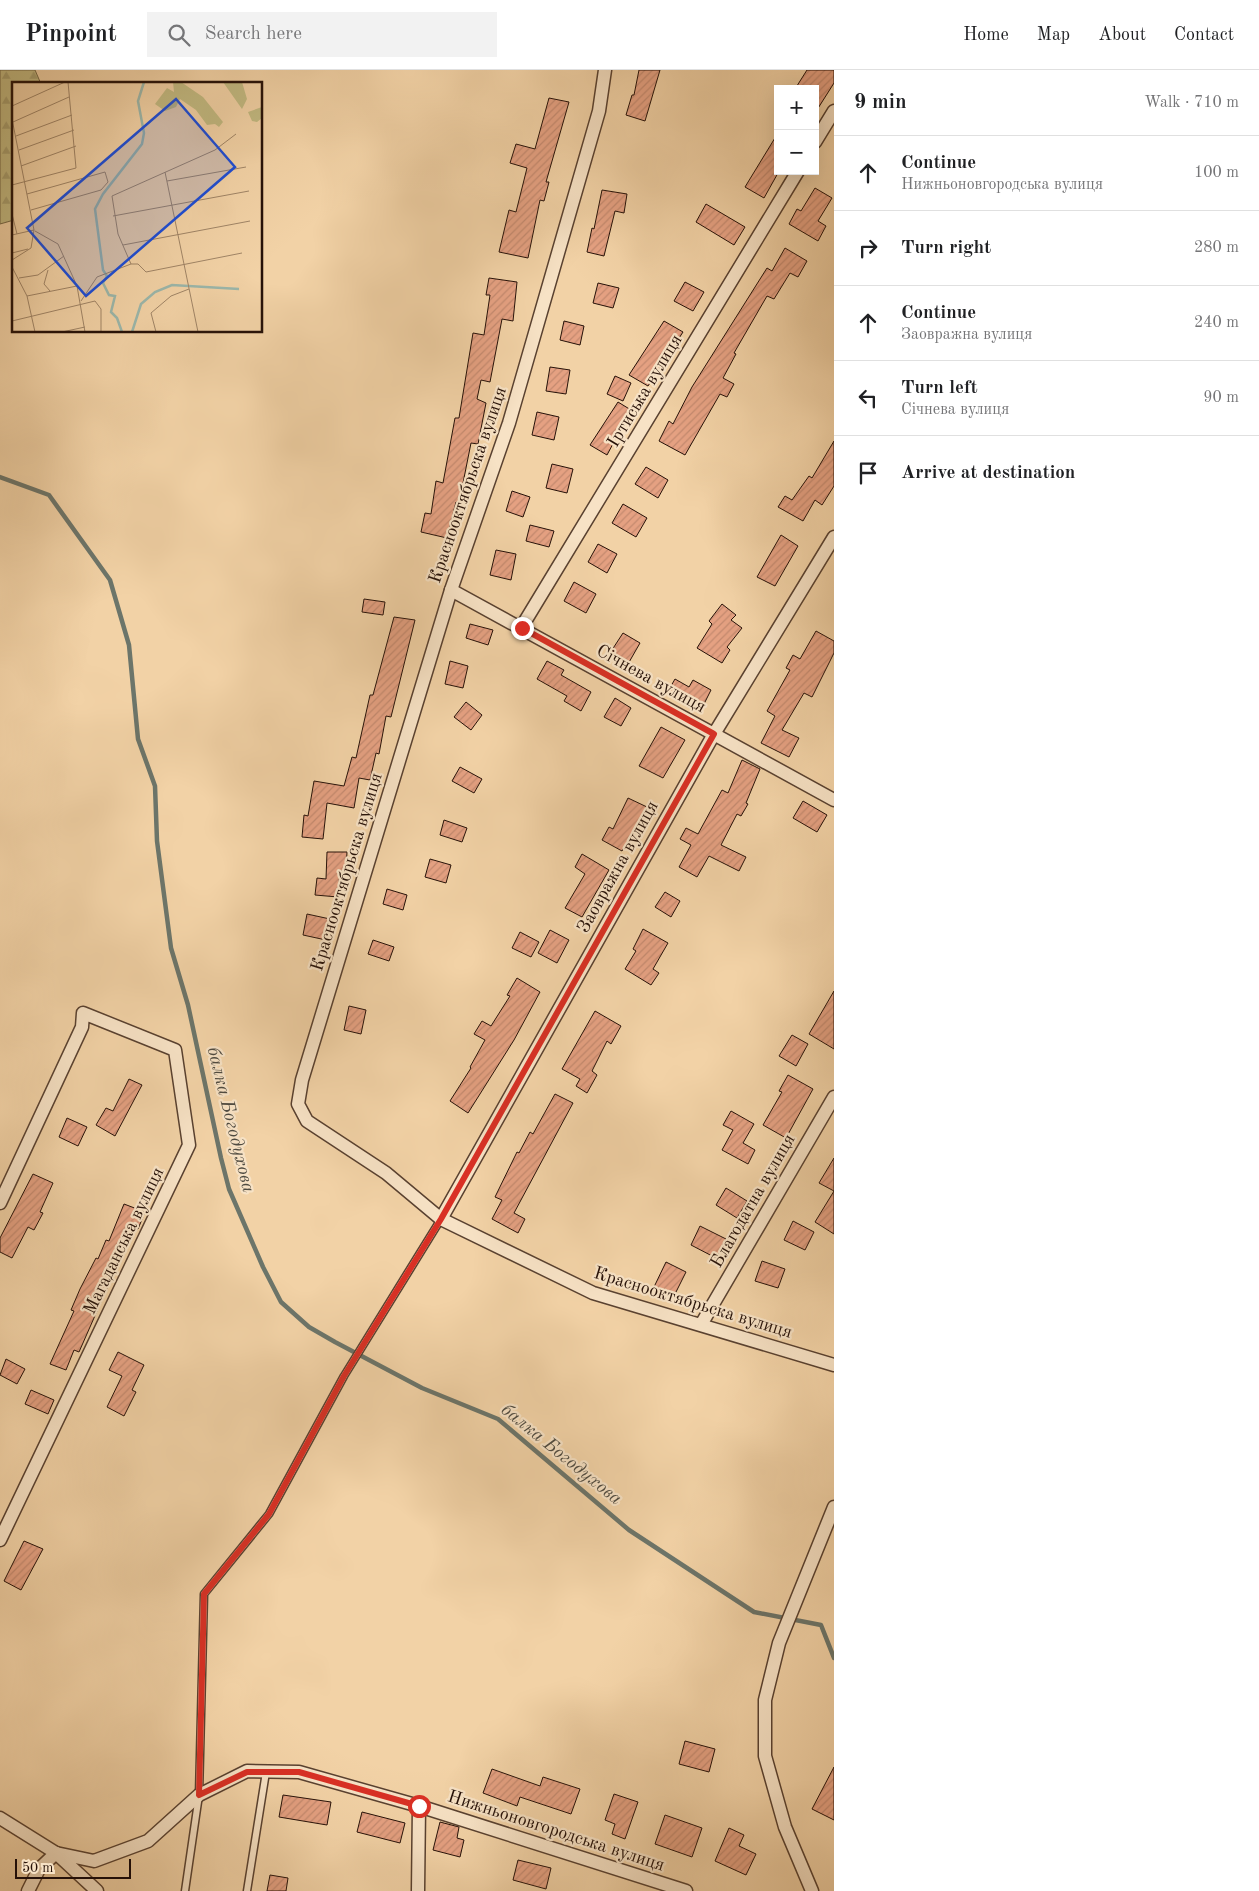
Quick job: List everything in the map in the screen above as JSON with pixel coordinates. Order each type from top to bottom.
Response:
[{"type":"street","name":"Краснооктябрьска вулиця","points":[[605,70],[599,110],[509,423],[451,590],[302,1080],[298,1104],[308,1121],[386,1173],[441,1219],[593,1292],[834,1365]]},
{"type":"street","points":[[819,135],[834,111]]},
{"type":"street","name":"Іртиська вулиця","points":[[522,628],[796,175]]},
{"type":"street","name":"Заовражна вулиця","points":[[441,1219],[714,734],[834,537]]},
{"type":"street","name":"Січнева вулиця","points":[[451,590],[834,800]]},
{"type":"street","name":"Магаданська вулиця","points":[[0,1203],[82,1027],[83,1013],[175,1050],[189,1145],[0,1540]]},
{"type":"street","name":"Благодатна вулиця","points":[[702,1324],[834,1097]]},
{"type":"street","points":[[812,1891],[785,1827],[765,1756],[765,1700],[779,1643],[834,1507]]},
{"type":"street","name":"Нижньоновгородська вулиця","points":[[56,1853],[94,1861],[148,1841],[199,1795],[247,1772],[299,1772],[419,1806],[686,1891]]},
{"type":"street","points":[[418,1891],[419,1806]]},
{"type":"street","points":[[0,1818],[56,1853],[97,1891]]},
{"type":"street","points":[[28,1891],[39,1869],[56,1853]]},
{"type":"lane","points":[[184,1891],[199,1795],[204,1594],[269,1514],[344,1376],[441,1219]]},
{"type":"lane","points":[[247,1891],[266,1772]]},
{"type":"green space","points":[[0,70],[35,70],[40,82],[12,82],[12,221],[0,224]]},
{"type":"building","points":[[639,70],[660,70],[645,121],[626,115],[632,95],[634,95]]},
{"type":"building","points":[[807,70],[834,70],[834,83],[819,107],[819,85],[798,85]]},
{"type":"building","points":[[549,98],[569,102],[546,182],[549,182],[544,201],[540,200],[528,258],[499,252],[509,210],[516,212],[527,168],[510,163],[516,144],[535,149]]},
{"type":"building","points":[[774,140],[774,175],[777,175],[764,198],[745,187]]},
{"type":"building","points":[[815,188],[832,198],[818,221],[826,226],[818,241],[789,224],[797,209],[801,211]]},
{"type":"building","points":[[602,190],[627,194],[624,213],[615,211],[604,256],[587,252]]},
{"type":"building","points":[[706,204],[745,227],[734,245],[696,222]]},
{"type":"building","points":[[785,248],[807,261],[798,277],[790,273],[774,299],[767,296],[734,353],[736,354],[723,378],[734,384],[727,397],[720,394],[685,455],[659,441],[669,421],[673,424],[692,387],[767,268],[772,271]]},
{"type":"building","points":[[489,278],[517,282],[513,321],[502,319],[490,382],[481,380],[477,399],[486,403],[478,444],[471,443],[459,503],[456,502],[447,538],[421,532],[425,513],[431,514],[436,481],[443,483],[455,418],[459,418],[473,333],[484,335],[490,295],[486,295]]},
{"type":"building","points":[[685,282],[704,292],[693,311],[674,301]]},
{"type":"building","points":[[598,283],[619,288],[613,308],[593,303]]},
{"type":"building","points":[[564,321],[584,326],[580,345],[560,340]]},
{"type":"building","points":[[664,321],[683,332],[648,386],[629,375]]},
{"type":"building","points":[[550,367],[570,370],[566,394],[546,391]]},
{"type":"building","points":[[615,376],[631,383],[623,401],[607,394]]},
{"type":"building","points":[[618,402],[631,410],[607,455],[590,445]]},
{"type":"building","points":[[537,412],[559,417],[554,440],[532,435]]},
{"type":"building","points":[[834,441],[834,486],[822,505],[815,500],[803,521],[778,507],[785,496],[792,500],[809,476],[812,478]]},
{"type":"building","points":[[552,464],[573,469],[567,493],[546,488]]},
{"type":"building","points":[[646,467],[668,480],[658,498],[635,484]]},
{"type":"building","points":[[512,491],[530,497],[523,517],[506,511]]},
{"type":"building","points":[[623,504],[647,518],[636,537],[612,523]]},
{"type":"building","points":[[530,525],[554,531],[549,547],[526,541]]},
{"type":"building","points":[[781,535],[798,546],[775,586],[757,577]]},
{"type":"building","points":[[598,544],[617,554],[607,573],[588,562]]},
{"type":"building","points":[[496,550],[516,554],[511,580],[490,575]]},
{"type":"building","points":[[574,582],[596,594],[586,613],[564,601]]},
{"type":"building","points":[[364,599],[385,602],[383,615],[362,612]]},
{"type":"building","points":[[722,604],[736,615],[731,620],[742,628],[727,647],[730,650],[722,663],[697,648],[712,624],[709,621]]},
{"type":"building","points":[[394,617],[415,620],[391,717],[386,716],[379,754],[376,753],[370,780],[359,778],[354,808],[327,803],[323,839],[302,837],[304,815],[308,816],[314,781],[344,786],[352,757],[356,758],[370,695],[373,695]]},
{"type":"building","points":[[470,624],[493,630],[488,645],[466,638]]},
{"type":"building","points":[[816,631],[834,641],[834,653],[812,697],[804,693],[782,730],[799,738],[789,757],[761,743],[775,716],[767,711],[790,670],[786,668],[793,655],[800,659]]},
{"type":"building","points":[[623,633],[640,643],[628,664],[610,653]]},
{"type":"building","points":[[450,661],[468,666],[463,688],[445,684]]},
{"type":"building","points":[[547,661],[564,670],[561,675],[591,692],[581,711],[564,701],[567,696],[537,679]]},
{"type":"building","points":[[675,679],[689,687],[693,680],[711,690],[701,710],[667,693]]},
{"type":"building","points":[[615,698],[631,708],[621,726],[604,717]]},
{"type":"building","points":[[466,702],[482,715],[471,730],[454,717]]},
{"type":"building","points":[[661,727],[685,740],[663,778],[639,766]]},
{"type":"building","points":[[742,760],[760,769],[746,803],[748,804],[741,816],[737,814],[721,845],[746,857],[739,871],[709,856],[697,877],[679,867],[691,845],[680,839],[686,828],[698,834],[722,790],[728,793]]},
{"type":"building","points":[[460,767],[482,779],[474,793],[452,781]]},
{"type":"building","points":[[628,798],[647,807],[622,851],[602,840],[609,827],[613,829]]},
{"type":"building","points":[[803,801],[827,815],[817,832],[793,818]]},
{"type":"building","points":[[444,820],[467,828],[462,842],[440,835]]},
{"type":"building","points":[[327,852],[347,852],[346,871],[340,871],[338,897],[315,895],[317,878],[326,879]]},
{"type":"building","points":[[582,854],[609,870],[582,917],[565,908],[585,874],[575,867]]},
{"type":"building","points":[[430,859],[451,865],[446,883],[425,877]]},
{"type":"building","points":[[387,889],[407,895],[403,910],[383,904]]},
{"type":"building","points":[[665,892],[680,901],[671,917],[655,907]]},
{"type":"building","points":[[307,914],[330,919],[326,940],[303,935]]},
{"type":"building","points":[[643,929],[668,943],[653,969],[659,973],[651,985],[625,969],[636,951],[633,949]]},
{"type":"building","points":[[550,930],[569,940],[557,963],[538,953]]},
{"type":"building","points":[[520,932],[539,942],[531,957],[512,948]]},
{"type":"building","points":[[373,940],[394,947],[389,961],[368,954]]},
{"type":"building","points":[[517,978],[540,992],[514,1040],[468,1113],[450,1101],[471,1068],[485,1040],[474,1034],[482,1021],[491,1026],[510,996],[507,995]]},
{"type":"building","points":[[834,991],[834,1049],[809,1034]]},
{"type":"building","points":[[349,1006],[366,1010],[361,1034],[344,1030]]},
{"type":"building","points":[[595,1011],[621,1026],[611,1044],[607,1041],[592,1071],[597,1075],[587,1093],[576,1086],[580,1079],[562,1069]]},
{"type":"building","points":[[792,1035],[808,1044],[796,1066],[779,1056]]},
{"type":"building","points":[[788,1075],[813,1089],[786,1138],[763,1125],[782,1092],[779,1091]]},
{"type":"building","points":[[129,1079],[142,1085],[115,1136],[96,1125],[106,1108],[113,1111]]},
{"type":"building","points":[[555,1094],[573,1103],[514,1213],[525,1219],[518,1233],[492,1219],[502,1200],[495,1197],[517,1152],[519,1153],[530,1132],[533,1134]]},
{"type":"building","points":[[731,1111],[754,1124],[743,1143],[755,1150],[748,1164],[722,1150],[733,1130],[723,1125]]},
{"type":"building","points":[[67,1118],[87,1127],[78,1146],[59,1137]]},
{"type":"building","points":[[834,1158],[834,1191],[819,1183]]},
{"type":"building","points":[[33,1174],[53,1183],[40,1212],[43,1213],[34,1230],[28,1227],[12,1258],[0,1252],[0,1238]]},
{"type":"building","points":[[726,1188],[747,1201],[737,1218],[716,1205]]},
{"type":"building","points":[[834,1191],[834,1234],[815,1222]]},
{"type":"building","points":[[124,1204],[145,1212],[138,1229],[134,1227],[79,1352],[74,1350],[66,1370],[50,1364],[74,1311],[71,1310],[80,1289],[96,1258],[98,1259],[106,1240],[109,1241]]},
{"type":"building","points":[[793,1221],[814,1232],[805,1250],[784,1240]]},
{"type":"building","points":[[700,1226],[726,1239],[716,1258],[691,1245]]},
{"type":"building","points":[[762,1261],[785,1269],[778,1288],[755,1281]]},
{"type":"building","points":[[666,1262],[686,1272],[674,1296],[654,1287]]},
{"type":"building","points":[[118,1352],[144,1365],[132,1390],[136,1392],[124,1416],[107,1407],[122,1376],[109,1370]]},
{"type":"building","points":[[6,1359],[25,1369],[17,1384],[0,1375]]},
{"type":"building","points":[[31,1390],[54,1400],[48,1414],[25,1404]]},
{"type":"building","points":[[24,1541],[43,1549],[21,1590],[4,1581]]},
{"type":"building","points":[[685,1741],[715,1749],[709,1772],[679,1764]]},
{"type":"building","points":[[834,1767],[834,1820],[812,1809]]},
{"type":"building","points":[[492,1769],[540,1786],[543,1777],[580,1789],[571,1814],[520,1797],[517,1806],[483,1793]]},
{"type":"building","points":[[614,1794],[638,1802],[625,1839],[612,1834],[615,1824],[605,1820]]},
{"type":"building","points":[[283,1795],[331,1802],[327,1825],[279,1817]]},
{"type":"building","points":[[362,1812],[405,1823],[400,1843],[357,1832]]},
{"type":"building","points":[[665,1815],[702,1828],[692,1857],[655,1844]]},
{"type":"building","points":[[440,1822],[459,1827],[457,1838],[464,1840],[460,1857],[433,1850]]},
{"type":"building","points":[[729,1828],[744,1835],[739,1846],[756,1854],[746,1875],[715,1861]]},
{"type":"building","points":[[518,1860],[551,1868],[546,1889],[513,1880]]},
{"type":"building","points":[[270,1875],[288,1878],[286,1891],[267,1891]]},
{"type":"waterway","name":"балка Богодухова","points":[[0,477],[49,495],[110,580],[129,645],[138,739],[155,786],[157,841],[171,948],[188,1005],[229,1189],[263,1267],[281,1302],[309,1327],[335,1342],[422,1388],[498,1419],[629,1530],[754,1612],[821,1625],[834,1658]]},
{"type":"route","points":[[419,1806],[299,1772],[247,1772],[199,1795],[204,1594],[269,1514],[344,1376],[441,1219],[714,734],[522,628]]}]
